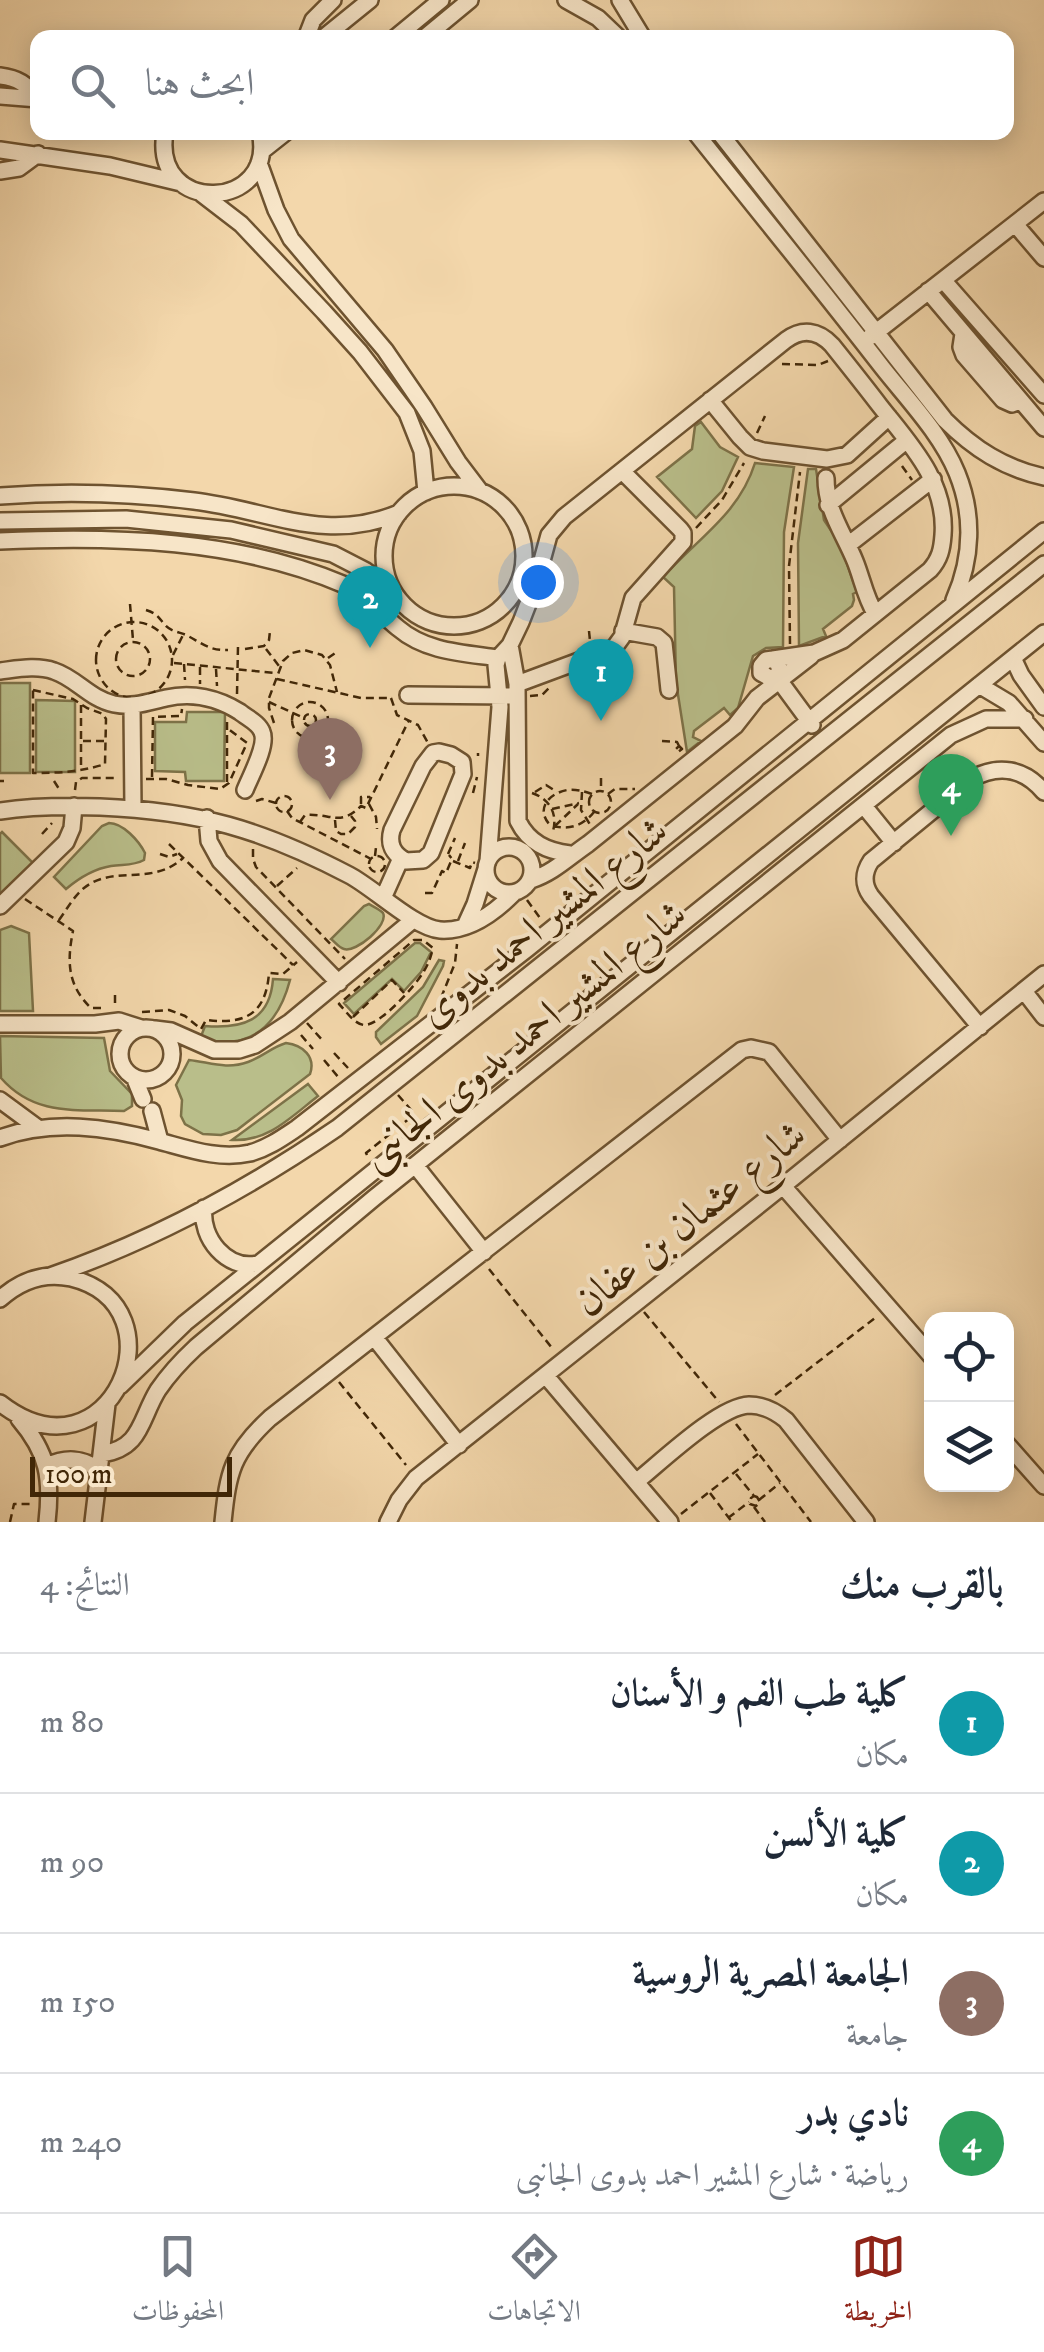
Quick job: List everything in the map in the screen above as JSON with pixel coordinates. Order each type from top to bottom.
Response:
[{"type":"street","points":[[309,30],[312,20],[333,0]]},
{"type":"street","points":[[333,30],[370,0]]},
{"type":"street","points":[[405,30],[441,0]]},
{"type":"street","points":[[434,30],[470,0]]},
{"type":"street","points":[[566,0],[611,30]]},
{"type":"street","points":[[620,0],[639,30]]},
{"type":"street","points":[[0,76],[18,80],[30,90]]},
{"type":"street","points":[[0,96],[30,98]]},
{"type":"street","points":[[165,140],[164,156],[181,183]]},
{"type":"street","points":[[260,140],[261,157],[276,210],[291,238],[385,350],[480,491]]},
{"type":"street","points":[[202,194],[214,195],[246,182],[261,157],[278,140]]},
{"type":"street","points":[[701,140],[937,438],[957,472],[968,509],[969,529],[965,568],[952,605]]},
{"type":"street","points":[[725,140],[945,420],[999,462],[1044,478]]},
{"type":"street","points":[[0,150],[110,166],[181,183],[240,224],[360,352],[407,413],[422,451],[426,492]]},
{"type":"street","points":[[0,171],[19,168],[38,154]]},
{"type":"street","points":[[863,343],[1044,201]]},
{"type":"street","points":[[1015,224],[1044,258]]},
{"type":"street","points":[[943,280],[1044,395]]},
{"type":"street","points":[[928,292],[1044,428]]},
{"type":"street","points":[[511,692],[495,674],[498,658],[510,645],[531,598],[553,529],[792,336],[806,332],[827,339],[907,440],[926,484],[940,497],[942,547],[930,570],[842,640],[814,653],[778,679],[752,704]]},
{"type":"street","points":[[963,334],[964,355],[1002,400],[1020,402]]},
{"type":"street","points":[[998,375],[1014,361]]},
{"type":"street","points":[[710,400],[750,447],[802,456],[840,458],[889,418]]},
{"type":"street","points":[[828,505],[907,440]]},
{"type":"street","points":[[408,696],[511,692],[608,652],[618,643],[634,598],[683,537],[622,472]]},
{"type":"street","points":[[826,478],[828,505],[875,614]]},
{"type":"street","points":[[848,545],[926,484]]},
{"type":"street","points":[[0,520],[126,519],[231,530],[333,554],[366,571],[425,619],[455,625],[484,619],[501,608],[514,592],[522,574],[524,554],[521,534],[512,516],[498,501],[462,486],[426,492],[412,500],[390,527],[385,544],[384,560],[395,593]]},
{"type":"street","points":[[0,496],[78,493],[170,498],[231,506],[324,527],[370,523],[399,513]]},
{"type":"street","name":"شارع المشير احمد بدوى الجانبى","points":[[0,1138],[38,1128],[84,1127],[212,1154],[237,1155],[273,1144],[550,930],[1044,531]]},
{"type":"street","points":[[0,541],[142,541],[278,562],[354,589],[372,601],[402,632],[429,646],[498,658]]},
{"type":"street","name":"شارع المشير احمد بدوى","points":[[28,1280],[50,1276],[144,1239],[309,1147],[391,1086],[1044,564]]},
{"type":"street","points":[[623,631],[657,637],[664,643],[669,690]]},
{"type":"street","points":[[16,1416],[59,1426],[86,1419],[107,1404],[120,1386],[185,1323],[1044,633]]},
{"type":"street","points":[[0,811],[74,806],[207,818],[258,833],[356,878],[413,920],[438,930],[460,927],[488,916],[521,888],[532,864],[534,847],[518,821],[510,645]]},
{"type":"street","points":[[767,664],[814,653]]},
{"type":"street","points":[[1014,658],[1042,705]]},
{"type":"street","points":[[767,664],[780,667],[778,679],[824,740]]},
{"type":"street","points":[[511,692],[494,777],[487,865],[489,882],[506,894],[550,872],[729,731],[752,704],[767,664]]},
{"type":"street","points":[[0,671],[48,669],[103,701],[132,706],[201,697],[256,724],[264,735],[263,745],[237,787]]},
{"type":"street","points":[[1042,705],[1044,678]]},
{"type":"street","points":[[980,685],[1008,703],[1044,743]]},
{"type":"street","points":[[132,706],[133,809]]},
{"type":"street","name":"شارع المشير احمد بدوى الجانبى","points":[[101,1462],[134,1437],[170,1373],[202,1342],[374,1198],[962,728],[986,719],[1025,719]]},
{"type":"street","points":[[433,753],[445,753],[462,762],[463,774],[431,853],[417,862],[401,858],[392,846],[392,830],[423,766],[433,753]]},
{"type":"street","points":[[980,1027],[868,891],[868,866],[980,774],[1000,769],[1020,772],[1044,792]]},
{"type":"street","points":[[463,774],[494,777]]},
{"type":"street","points":[[0,906],[66,842],[74,806]]},
{"type":"street","points":[[864,806],[894,843]]},
{"type":"street","points":[[207,818],[209,841],[220,860],[340,983]]},
{"type":"street","points":[[460,927],[475,904],[494,852],[534,847],[570,854]]},
{"type":"street","points":[[384,896],[401,858]]},
{"type":"street","points":[[0,1024],[95,1024],[146,1019],[206,1047],[222,1051],[247,1048],[295,1018],[413,920]]},
{"type":"street","points":[[527,948],[541,966]]},
{"type":"street","name":"شارع عثمان بن عفان","points":[[388,1522],[416,1478],[1044,974]]},
{"type":"street","points":[[1024,992],[1044,1017]]},
{"type":"street","points":[[120,1047],[146,1019]]},
{"type":"street","points":[[134,1077],[156,1078],[167,1070],[172,1058],[166,1038],[146,1019]]},
{"type":"street","points":[[95,1024],[110,1033],[120,1047],[121,1061],[134,1077],[160,1141]]},
{"type":"street","points":[[172,1058],[206,1047]]},
{"type":"street","points":[[223,1522],[227,1481],[236,1457],[251,1436],[742,1050],[769,1052],[840,1140]]},
{"type":"street","points":[[130,1134],[138,1126],[156,1078]]},
{"type":"street","points":[[0,1100],[38,1128]]},
{"type":"street","points":[[449,1110],[464,1126]]},
{"type":"street","points":[[298,1128],[309,1147]]},
{"type":"street","points":[[415,1166],[481,1254]]},
{"type":"street","points":[[359,1182],[374,1198]]},
{"type":"street","points":[[784,1186],[924,1348]]},
{"type":"street","points":[[204,1208],[206,1230],[226,1258],[238,1264],[258,1264]]},
{"type":"street","points":[[50,1276],[84,1282],[100,1291],[122,1318],[129,1352],[120,1386]]},
{"type":"street","points":[[0,1288],[28,1280]]},
{"type":"street","points":[[0,1299],[28,1280]]},
{"type":"street","points":[[185,1323],[202,1342]]},
{"type":"street","points":[[374,1337],[459,1446]]},
{"type":"street","points":[[546,1376],[670,1522]]},
{"type":"street","points":[[0,1403],[16,1416],[43,1452],[48,1514]]},
{"type":"street","points":[[93,1522],[107,1404]]},
{"type":"street","points":[[636,1482],[726,1411],[761,1406],[786,1420],[866,1522]]},
{"type":"street","points":[[1014,1452],[1044,1486]]},
{"type":"street","points":[[47,1466],[61,1461],[77,1460],[92,1465],[101,1462]]},
{"type":"path","points":[[777,360],[786,366],[818,365],[828,361],[824,355]]},
{"type":"path","points":[[683,537],[711,514],[732,486],[765,416]]},
{"type":"path","points":[[892,453],[926,484]]},
{"type":"path","points":[[791,658],[789,566],[802,456]]},
{"type":"path","points":[[130,604],[133,642]]},
{"type":"path","points":[[146,610],[158,615],[169,629],[208,648],[228,650]]},
{"type":"path","points":[[172,660],[169,646],[159,632],[132,622],[110,631],[97,652],[97,668],[109,689],[124,697],[146,696],[164,683],[184,634]]},
{"type":"path","points":[[245,649],[264,646],[270,631]]},
{"type":"path","points":[[588,631],[589,639]]},
{"type":"path","points":[[133,642],[146,647],[151,660],[145,672],[132,677],[119,669],[116,659],[120,649],[133,642]]},
{"type":"path","points":[[237,787],[226,780],[227,728],[238,670],[238,646]]},
{"type":"path","points":[[264,646],[280,668]]},
{"type":"path","points":[[264,735],[274,724],[268,702],[287,657],[304,650],[317,652],[330,665],[338,692]]},
{"type":"path","points":[[326,659],[338,651]]},
{"type":"path","points":[[172,660],[277,676],[361,698],[391,698],[397,715],[418,725],[433,753]]},
{"type":"path","points":[[184,664],[201,697]]},
{"type":"path","points":[[200,666],[201,697]]},
{"type":"path","points":[[152,779],[153,717],[181,716],[181,709],[201,697],[216,668]]},
{"type":"path","points":[[33,690],[81,704],[105,715],[104,765],[74,774],[32,774],[33,690]]},
{"type":"path","points":[[268,702],[316,722],[312,726]]},
{"type":"path","points":[[81,704],[81,769]]},
{"type":"path","points":[[304,704],[316,739]]},
{"type":"path","points":[[309,751],[316,739],[326,730],[328,722],[327,714],[317,704],[304,704],[294,713],[294,726],[300,735],[316,739],[322,740],[329,744]]},
{"type":"path","points":[[309,718],[317,704]]},
{"type":"path","points":[[294,726],[327,714]]},
{"type":"path","points":[[300,822],[304,816],[318,814],[335,819],[361,806],[366,808],[409,720]]},
{"type":"path","points":[[227,728],[247,742],[237,787]]},
{"type":"path","points":[[81,740],[106,741]]},
{"type":"path","points":[[662,740],[677,742],[679,746]]},
{"type":"path","points":[[478,755],[485,756]]},
{"type":"path","points":[[74,806],[79,778],[166,779],[220,789],[237,787]]},
{"type":"path","points":[[601,778],[601,791]]},
{"type":"path","points":[[554,827],[552,809],[534,793],[550,786],[558,793]]},
{"type":"path","points":[[582,791],[580,802],[586,820],[599,835]]},
{"type":"path","points":[[601,791],[610,796],[610,806],[571,828],[554,827],[543,816],[546,801],[558,793],[601,791]]},
{"type":"path","points":[[592,794],[589,804],[594,812]]},
{"type":"path","points":[[361,806],[361,796],[368,796],[378,834]]},
{"type":"path","points":[[534,847],[580,802]]},
{"type":"path","points":[[552,809],[580,802]]},
{"type":"path","points":[[287,811],[300,822],[373,858],[376,845]]},
{"type":"path","points":[[335,819],[336,830],[351,832],[355,821],[345,815]]},
{"type":"path","points":[[258,833],[252,851],[256,867],[355,970]]},
{"type":"path","points":[[344,834],[344,845]]},
{"type":"path","points":[[448,854],[455,838]]},
{"type":"path","points":[[458,863],[466,843]]},
{"type":"path","points":[[170,844],[293,965]]},
{"type":"path","points":[[160,854],[169,858],[178,853]]},
{"type":"path","points":[[276,887],[311,856]]},
{"type":"path","points":[[58,921],[80,891],[93,882],[109,876],[161,872],[183,858]]},
{"type":"path","points":[[452,860],[470,868],[472,862],[487,865]]},
{"type":"path","points":[[521,888],[550,930]]},
{"type":"path","points":[[29,902],[73,931],[69,972],[77,992],[91,1008],[103,1008]]},
{"type":"path","points":[[442,1014],[440,999],[456,958],[460,927]]},
{"type":"path","points":[[422,940],[432,946],[421,976],[375,1023],[362,1024],[352,1018],[340,1004],[412,942],[422,940]]},
{"type":"path","points":[[146,1019],[161,1009],[177,1012],[201,1029],[206,1020],[237,1021],[252,1014],[262,1002],[270,973],[284,974],[288,970]]},
{"type":"path","points":[[352,1018],[392,980],[405,994]]},
{"type":"path","points":[[114,994],[114,1008]]},
{"type":"path","points":[[142,1006],[146,1019]]},
{"type":"path","points":[[146,1019],[155,1006]]},
{"type":"path","points":[[295,1018],[323,1041]]},
{"type":"path","points":[[295,1018],[313,1049]]},
{"type":"path","points":[[334,1053],[354,1084]]},
{"type":"path","points":[[324,1060],[354,1084]]},
{"type":"path","points":[[378,1168],[366,1154],[414,1114],[391,1086]]},
{"type":"path","points":[[481,1254],[564,1362]]},
{"type":"path","points":[[761,1406],[888,1308]]},
{"type":"path","points":[[330,1371],[416,1478]]},
{"type":"path","points":[[670,1522],[759,1454]]},
{"type":"path","points":[[735,1472],[765,1522]]},
{"type":"path","points":[[752,1501],[758,1504],[781,1482]]},
{"type":"path","points":[[709,1492],[730,1520],[752,1501],[759,1500]]},
{"type":"path","points":[[10,1522],[16,1503],[48,1514]]},
{"type":"green space","points":[[701,422],[720,447],[738,457],[722,491],[696,518],[657,477],[692,449],[695,426]]},
{"type":"green space","points":[[755,463],[794,467],[784,532],[783,647],[766,648],[753,656],[738,708],[730,715],[724,708],[694,731],[693,737],[701,741],[687,752],[676,682],[674,587],[663,577],[728,511]]},
{"type":"green space","points":[[808,469],[816,469],[824,520],[840,544],[857,592],[853,594],[852,606],[823,629],[826,636],[799,646],[798,543]]},
{"type":"green space","points":[[0,683],[30,683],[30,773],[0,773]]},
{"type":"green space","points":[[36,700],[75,701],[75,772],[36,772]]},
{"type":"green space","points":[[187,712],[225,712],[224,781],[186,781],[185,772],[155,771],[155,722],[186,722]]},
{"type":"green space","points":[[109,823],[135,838],[145,853],[144,860],[98,869],[66,889],[54,877]]},
{"type":"green space","points":[[0,834],[33,863],[0,896]]},
{"type":"green space","points":[[369,904],[383,913],[381,924],[356,947],[340,947],[331,939]]},
{"type":"green space","points":[[11,926],[29,933],[33,1011],[0,1011],[0,930]]},
{"type":"green space","points":[[415,943],[431,952],[421,972],[404,991],[392,979],[354,1014],[344,1003]]},
{"type":"green space","points":[[439,960],[444,961],[443,966],[417,1016],[381,1044],[376,1032],[423,987]]},
{"type":"green space","points":[[273,979],[290,980],[278,1010],[259,1031],[233,1041],[200,1039],[205,1026],[242,1024],[260,1013],[271,993]]},
{"type":"green space","points":[[0,1036],[104,1038],[110,1071],[132,1094],[132,1106],[124,1111],[73,1110],[28,1099],[1,1078]]},
{"type":"green space","points":[[286,1043],[307,1053],[310,1074],[237,1130],[221,1135],[203,1134],[185,1124],[176,1085],[189,1060],[240,1064]]},
{"type":"green space","points":[[308,1084],[318,1096],[288,1120],[257,1137],[232,1140]]},
{"type":"place","name":"كلية الألسن","points":[[370,648]]},
{"type":"place","name":"كلية طب الفم و الأسنان","points":[[601,721]]},
{"type":"place","name":"الجامعة المصرية الروسية","points":[[330,800]]},
{"type":"place","name":"نادي بدر","points":[[951,836]]}]
